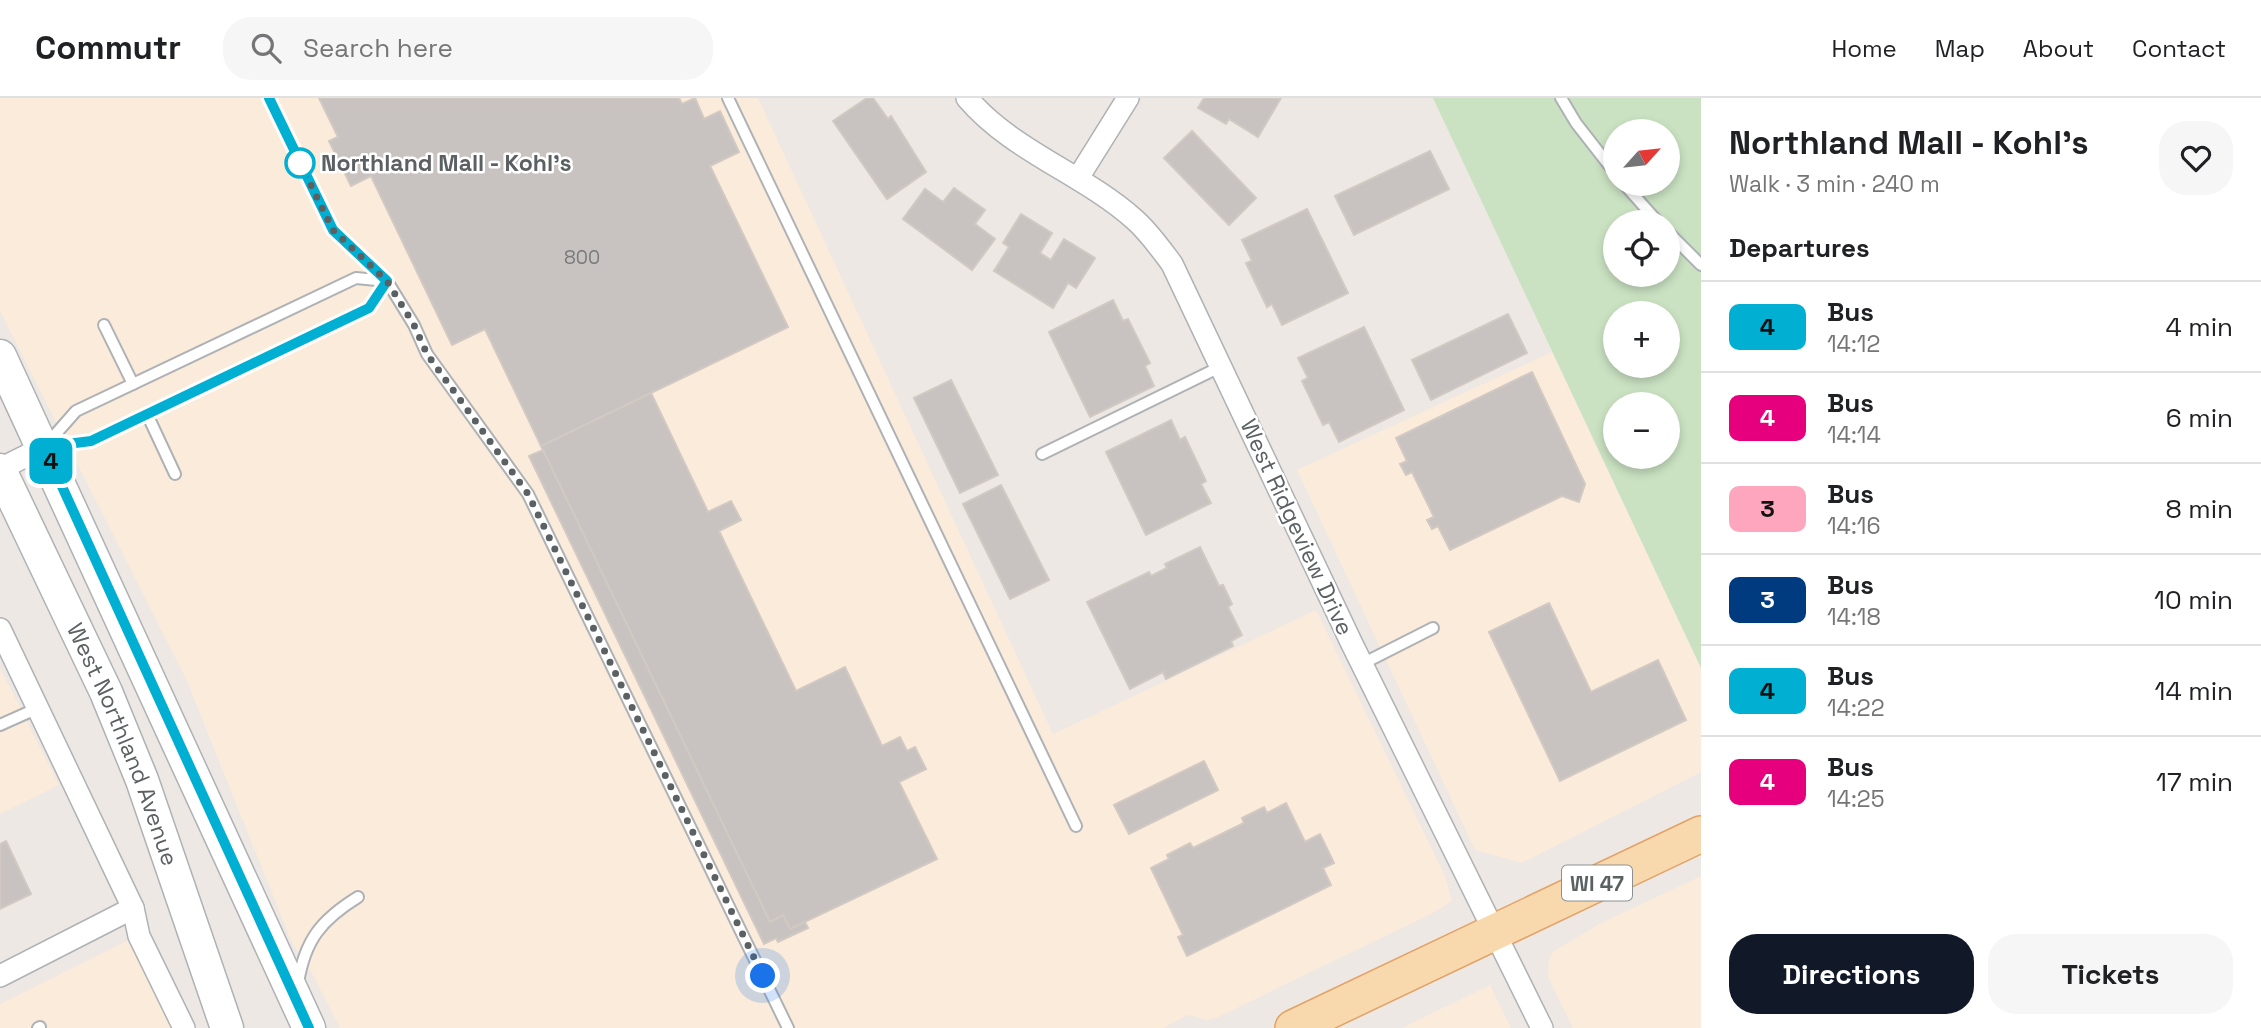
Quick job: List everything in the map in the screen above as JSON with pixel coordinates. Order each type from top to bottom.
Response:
[{"type":"main road","points":[[0,356],[309,1028]]},
{"type":"main road","name":"West Northland Avenue","points":[[0,469],[111,705],[142,780],[227,1028]]},
{"type":"main road","name":"WI 47","points":[[1293,1028],[1701,834]]},
{"type":"street","name":"West Ridgeview Drive","points":[[967,98],[983,117],[1133,218],[1154,239],[1172,264],[1362,664],[1542,1028]]},
{"type":"street","points":[[1077,178],[1128,98]]},
{"type":"street","points":[[0,469],[44,447]]},
{"type":"street","points":[[0,629],[133,908],[139,936],[184,1028]]},
{"type":"street","points":[[0,975],[133,908]]},
{"type":"lane","points":[[269,98],[333,230],[387,281],[414,325],[427,354],[528,494],[788,1028]]},
{"type":"lane","points":[[728,98],[1076,826]]},
{"type":"lane","points":[[1561,98],[1576,123],[1603,158]]},
{"type":"lane","points":[[1635,196],[1647,210]]},
{"type":"lane","points":[[1680,244],[1701,265]]},
{"type":"lane","points":[[44,447],[76,411],[356,278],[387,281]]},
{"type":"lane","points":[[44,447],[91,441],[369,308],[387,281]]},
{"type":"lane","points":[[104,325],[133,384]]},
{"type":"lane","points":[[1042,454],[1222,366]]},
{"type":"lane","points":[[147,414],[175,474]]},
{"type":"lane","points":[[1362,664],[1433,628]]},
{"type":"lane","points":[[0,725],[38,708]]},
{"type":"lane","points":[[296,1000],[307,947],[333,912],[358,897]]},
{"type":"shaded area","points":[[0,98],[758,98],[1053,734],[1316,610],[1445,876],[1452,901],[1431,914],[1218,1017],[1207,1020],[1188,1015],[1163,1028],[340,1028],[314,977],[292,943],[187,681],[0,311]]},
{"type":"shaded area","points":[[1552,352],[1603,460],[1603,469],[1607,469],[1701,668],[1701,772],[1522,863],[1475,850],[1297,470]]},
{"type":"shaded area","points":[[0,668],[59,785],[0,814]]},
{"type":"shaded area","points":[[1701,876],[1701,1028],[1573,1028],[1548,977],[1549,958],[1554,951],[1601,923]]},
{"type":"shaded area","points":[[129,940],[187,1028],[0,1028],[0,1004]]},
{"type":"shaded area","points":[[1490,985],[1511,1028],[1402,1028]]},
{"type":"green space","points":[[1433,98],[1701,98],[1701,668],[1607,469],[1680,469],[1680,392],[1603,392],[1603,460]]},
{"type":"building","points":[[319,98],[679,98],[682,104],[695,98],[704,119],[720,111],[739,152],[710,166],[788,327],[541,446],[485,329],[452,345],[371,176],[351,186],[329,141],[338,137]]},
{"type":"building","points":[[867,98],[873,98],[888,119],[891,116],[926,172],[887,199],[833,121]]},
{"type":"building","points":[[1204,98],[1281,98],[1258,137],[1229,119],[1226,124],[1198,108]]},
{"type":"building","points":[[1192,131],[1256,198],[1229,225],[1164,158]]},
{"type":"building","points":[[1430,151],[1449,189],[1354,235],[1335,196]]},
{"type":"building","points":[[954,188],[985,210],[975,224],[995,239],[972,270],[903,219],[925,189],[943,202]]},
{"type":"building","points":[[1307,209],[1348,293],[1282,325],[1272,304],[1267,307],[1246,263],[1252,261],[1242,240]]},
{"type":"building","points":[[1021,214],[1052,233],[1040,253],[1051,260],[1064,239],[1095,258],[1076,288],[1068,283],[1053,308],[994,271],[1009,247],[1003,243]]},
{"type":"building","points":[[1113,300],[1123,321],[1128,319],[1150,363],[1145,366],[1154,386],[1090,417],[1049,332]]},
{"type":"building","points":[[1508,314],[1527,353],[1431,400],[1412,360]]},
{"type":"building","points":[[1364,327],[1404,410],[1339,442],[1329,422],[1323,425],[1302,381],[1308,378],[1298,358]]},
{"type":"building","points":[[1532,372],[1585,484],[1579,502],[1562,496],[1450,550],[1438,526],[1432,529],[1427,520],[1434,517],[1412,472],[1406,475],[1400,464],[1407,461],[1396,438]]},
{"type":"building","points":[[951,380],[998,475],[960,493],[914,398]]},
{"type":"building","points":[[651,393],[708,512],[731,501],[741,520],[719,531],[796,691],[845,667],[882,746],[900,737],[907,751],[915,747],[926,769],[899,782],[937,859],[790,929],[783,915],[770,922],[541,446]]},
{"type":"building","points":[[1171,420],[1180,440],[1185,437],[1206,481],[1201,484],[1211,503],[1146,535],[1106,452]]},
{"type":"building","points":[[543,450],[770,922],[783,915],[790,929],[805,922],[808,928],[778,942],[776,938],[764,944],[529,456]]},
{"type":"building","points":[[1001,485],[1049,580],[1010,599],[963,504]]},
{"type":"building","points":[[1200,547],[1219,586],[1223,585],[1232,604],[1228,607],[1242,635],[1231,641],[1233,646],[1166,679],[1163,672],[1130,689],[1087,602],[1149,572],[1151,576],[1167,568],[1165,564]]},
{"type":"building","points":[[1549,603],[1591,692],[1658,660],[1686,720],[1560,781],[1489,632]]},
{"type":"building","points":[[1204,761],[1218,790],[1129,834],[1114,805]]},
{"type":"building","points":[[1286,803],[1305,842],[1320,834],[1334,863],[1323,868],[1331,885],[1187,956],[1178,937],[1183,935],[1151,868],[1169,859],[1167,855],[1190,843],[1193,848],[1244,823],[1242,818],[1264,807],[1267,813]]},
{"type":"building","points":[[6,841],[31,894],[0,909],[0,844]]},
{"type":"bus line","name":"4","points":[[269,98],[333,230],[387,281],[369,308],[91,441],[44,447],[309,1028]]},
{"type":"place","name":"Northland Mall - Kohl's","points":[[300,163]]},
{"type":"route","points":[[300,163],[333,230],[387,281],[414,325],[427,354],[528,494],[763,976]]}]
